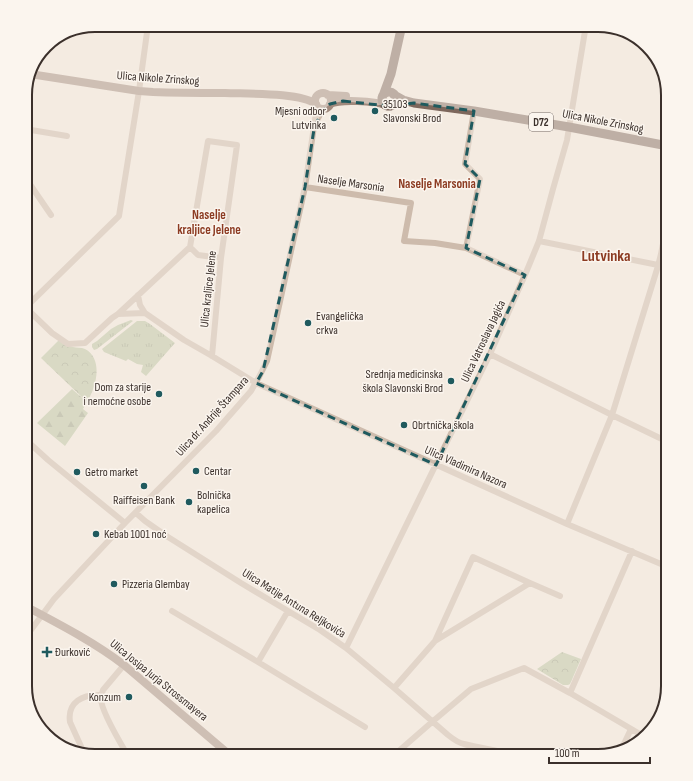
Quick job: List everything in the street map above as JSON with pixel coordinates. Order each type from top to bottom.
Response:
[{"type":"main road","points":[[389,98],[391,74],[400,32]]},
{"type":"main road","name":"Ulica Nikole Zrinskog","points":[[36,75],[153,92],[285,96],[305,98],[323,103],[389,98],[569,127],[661,145]]},
{"type":"main road","name":"Ulica Nikole Zrinskog","points":[[285,96],[293,94],[319,95],[324,93],[323,103]]},
{"type":"main road","name":"Ulica Josipa Jurja Strossmayera","points":[[32,610],[104,650],[124,665],[223,749]]},
{"type":"street","points":[[32,300],[119,216],[147,32]]},
{"type":"street","name":"Ulica Vatroslava Jagića","points":[[346,648],[490,354],[539,241],[567,140],[585,32]]},
{"type":"street","name":"Ulica dr. Andrije Štampara","points":[[32,629],[54,599],[125,523],[216,431],[251,391],[256,383],[267,361],[305,187],[314,129],[323,103]]},
{"type":"street","points":[[474,111],[465,164],[480,179],[466,248],[525,275]]},
{"type":"street","points":[[32,130],[67,136]]},
{"type":"street","name":"Ulica kraljice Jelene","points":[[32,314],[52,333],[68,344],[85,343],[190,247],[208,141],[238,145],[221,258],[212,356]]},
{"type":"street","points":[[32,187],[51,215]]},
{"type":"street","name":"Naselje Marsonia","points":[[305,187],[411,203],[404,241],[435,243],[466,248]]},
{"type":"street","points":[[539,241],[661,267]]},
{"type":"street","points":[[190,247],[198,255],[221,258]]},
{"type":"street","points":[[567,524],[612,415],[661,254]]},
{"type":"street","points":[[138,295],[140,305],[144,313],[184,340],[256,383]]},
{"type":"street","points":[[118,314],[144,313]]},
{"type":"street","points":[[490,354],[661,439]]},
{"type":"street","name":"Ulica Vladimira Nazora","points":[[256,383],[567,524],[661,564]]},
{"type":"street","points":[[32,445],[125,523]]},
{"type":"street","name":"Ulica Matije Antuna Reljkovića","points":[[136,513],[144,521],[168,537],[320,630],[346,648],[448,736],[464,744],[489,749]]},
{"type":"street","points":[[570,693],[632,551]]},
{"type":"street","points":[[394,688],[435,641],[473,557],[560,596]]},
{"type":"street","points":[[435,641],[530,583]]},
{"type":"street","points":[[172,611],[365,727]]},
{"type":"street","points":[[258,662],[288,611]]},
{"type":"street","points":[[124,665],[103,690],[101,700],[106,715],[124,749]]},
{"type":"street","points":[[401,749],[471,689],[524,668],[639,733]]},
{"type":"street","points":[[82,748],[70,722],[69,717],[71,709],[78,700],[85,696],[101,695]]},
{"type":"street","points":[[624,744],[631,729]]},
{"type":"highlighted area","points":[[343,101],[388,106],[414,103],[474,111],[465,164],[480,179],[466,248],[525,275],[436,465],[256,383],[263,371],[305,187],[314,129],[322,111],[330,104]]},
{"type":"green space","points":[[131,320],[133,321],[94,350],[92,344],[111,329]]},
{"type":"green space","points":[[137,321],[145,321],[175,343],[146,376],[141,372],[143,365],[137,364],[128,359],[126,361],[104,352],[102,349]]},
{"type":"green space","points":[[59,340],[69,346],[85,349],[95,360],[95,382],[87,402],[41,358]]},
{"type":"green space","points":[[72,389],[87,402],[83,409],[88,413],[65,446],[37,423]]},
{"type":"green space","points":[[562,652],[581,659],[570,684],[568,685],[563,685],[537,669]]},
{"type":"place","name":"35103 Slavonski Brod","points":[[375,111]]},
{"type":"place","name":"Mjesni odbor Lutvinka","points":[[334,118]]},
{"type":"place","name":"Evangelička crkva","points":[[308,323]]},
{"type":"place","name":"Srednja medicinska škola Slavonski Brod","points":[[451,381]]},
{"type":"place","name":"Dom za starije i nemoćne osobe","points":[[159,394]]},
{"type":"place","name":"Obrtnička škola","points":[[404,425]]},
{"type":"place","name":"Centar","points":[[196,471]]},
{"type":"place","name":"Getro market","points":[[77,472]]},
{"type":"place","name":"Raiffeisen Bank","points":[[144,486]]},
{"type":"place","name":"Bolnička kapelica","points":[[189,502]]},
{"type":"place","name":"Kebab 1001 noć","points":[[96,534]]},
{"type":"place","name":"Pizzeria Glembay","points":[[114,584]]},
{"type":"place","name":"Đurković","points":[[47,652]]},
{"type":"place","name":"Konzum","points":[[129,697]]},
{"type":"district","name":"Naselje Marsonia","points":[[437,183]]},
{"type":"district","name":"Naselje kraljice Jelene","points":[[209,222]]},
{"type":"district","name":"Lutvinka","points":[[606,255]]}]
